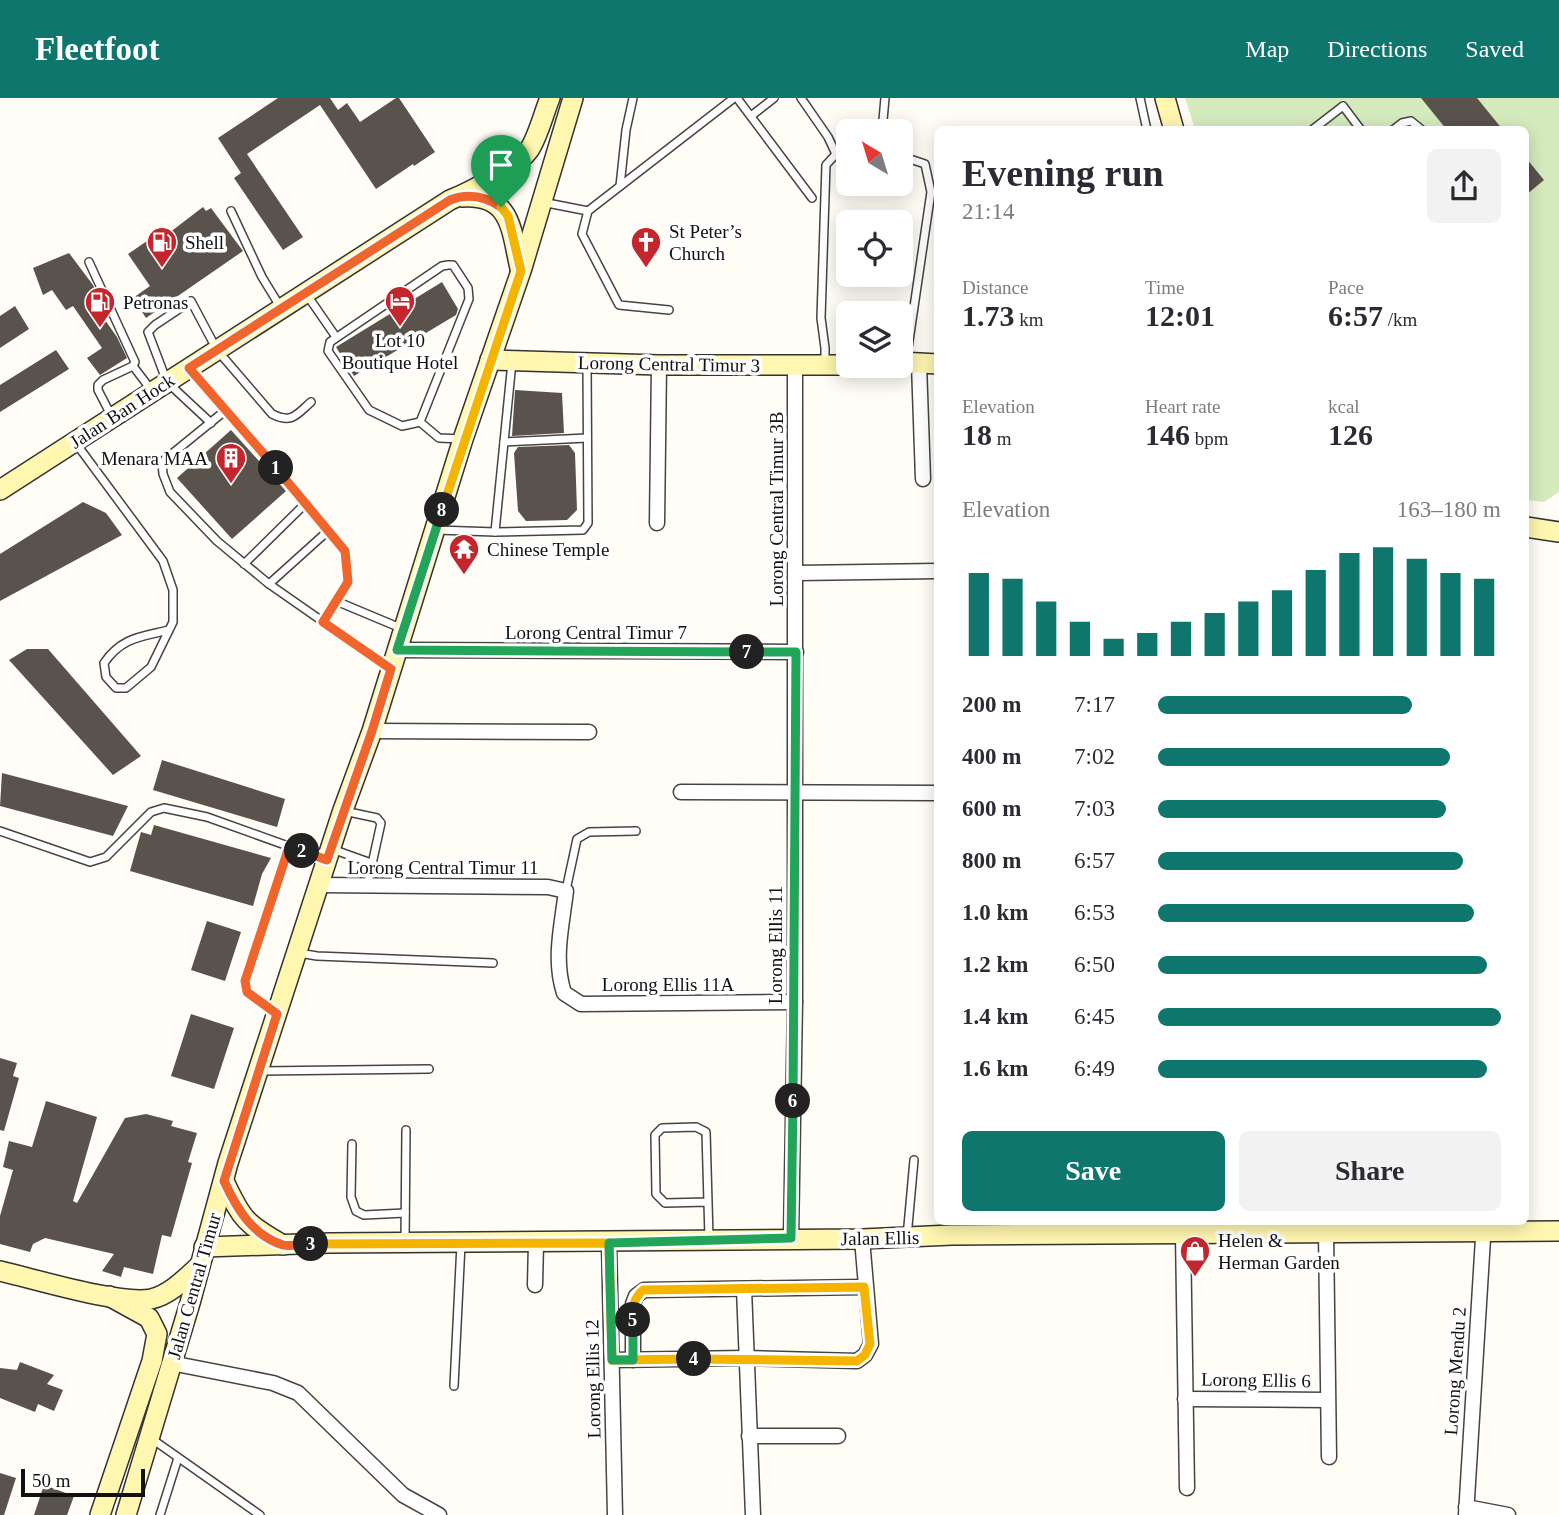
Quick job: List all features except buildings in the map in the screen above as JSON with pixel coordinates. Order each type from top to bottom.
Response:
[{"type":"main road","points":[[457,197],[481,186],[529,150],[550,98]]},
{"type":"main road","name":"Jalan Central Timur","points":[[126,1515],[224,1181],[521,271],[573,98]]},
{"type":"main road","points":[[1165,98],[1173,126]]},
{"type":"main road","points":[[457,197],[472,196],[489,200],[501,207],[508,216],[521,271]]},
{"type":"main road","name":"Jalan Ban Hock","points":[[0,490],[457,197]]},
{"type":"main road","name":"Lorong Central Timur 3","points":[[490,360],[587,364],[836,366]]},
{"type":"main road","points":[[1529,528],[1559,533]]},
{"type":"main road","name":"Jalan Ellis","points":[[224,1181],[238,1211],[253,1228],[285,1245]]},
{"type":"main road","name":"Jalan Ellis","points":[[202,1256],[285,1245],[862,1239],[907,1237],[952,1228],[1133,1228],[1183,1234],[1270,1227],[1326,1233],[1484,1226],[1559,1231]]},
{"type":"main road","points":[[0,1270],[109,1296],[150,1299],[174,1287],[202,1256]]},
{"type":"main road","name":"Jalan Central Timur","points":[[100,1515],[152,1361],[157,1334],[149,1318],[109,1296]]},
{"type":"street","points":[[916,363],[923,479]]},
{"type":"street","points":[[657,523],[659,365]]},
{"type":"street","name":"Lorong Central Timur 3B","points":[[795,366],[796,652]]},
{"type":"street","points":[[796,573],[934,571]]},
{"type":"street","name":"Lorong Central Timur 7","points":[[394,659],[796,652]]},
{"type":"street","name":"Lorong Ellis 11","points":[[791,1238],[796,652]]},
{"type":"street","points":[[372,731],[589,732]]},
{"type":"street","points":[[681,792],[934,793]]},
{"type":"street","name":"Lorong Central Timur 11","points":[[320,885],[548,887],[566,891]]},
{"type":"street","name":"Lorong Ellis 11A","points":[[566,891],[558,957],[559,978],[564,993],[581,1004],[795,1002]]},
{"type":"street","name":"Lorong Mendu 2","points":[[1466,1511],[1484,1226]]},
{"type":"street","points":[[1326,1233],[1329,1457]]},
{"type":"street","points":[[1183,1234],[1187,1488]]},
{"type":"street","points":[[612,1360],[746,1358],[857,1361],[865,1355],[870,1344],[862,1239]]},
{"type":"street","points":[[535,1285],[536,1243]]},
{"type":"street","name":"Lorong Ellis 12","points":[[609,1243],[615,1515]]},
{"type":"street","points":[[633,1360],[633,1304],[636,1296],[643,1290],[864,1287]]},
{"type":"street","points":[[744,1289],[753,1515]]},
{"type":"street","points":[[171,1363],[273,1383],[298,1393],[403,1495],[439,1515]]},
{"type":"street","name":"Lorong Ellis 6","points":[[1185,1399],[1327,1400]]},
{"type":"street","points":[[749,1436],[838,1436]]},
{"type":"street","points":[[1466,1511],[1508,1515]]},
{"type":"lane","points":[[621,186],[626,130],[633,98]]},
{"type":"lane","points":[[669,310],[619,304],[582,234],[588,211],[735,98],[812,198]]},
{"type":"lane","points":[[751,116],[774,98]]},
{"type":"lane","points":[[801,98],[828,137],[836,154],[826,165],[821,318],[825,366]]},
{"type":"lane","points":[[883,119],[885,98]]},
{"type":"lane","points":[[1140,98],[1146,126]]},
{"type":"lane","points":[[1317,126],[1343,106],[1358,126]]},
{"type":"lane","points":[[1398,126],[1411,121],[1417,126]]},
{"type":"lane","points":[[914,160],[925,164],[931,192],[916,363]]},
{"type":"lane","points":[[542,202],[588,211]]},
{"type":"lane","points":[[231,211],[262,276],[282,308]]},
{"type":"lane","points":[[89,262],[135,362],[133,366]]},
{"type":"lane","points":[[453,265],[468,288],[469,299],[419,422],[402,426],[369,410],[328,351],[330,342],[336,337],[442,266],[453,265]]},
{"type":"lane","points":[[305,293],[336,337]]},
{"type":"lane","points":[[160,387],[148,332],[191,301],[217,350],[272,414],[283,420],[295,417],[311,402]]},
{"type":"lane","points":[[495,532],[513,361]]},
{"type":"lane","points":[[435,530],[583,530],[589,523],[587,364]]},
{"type":"lane","points":[[133,366],[211,423]]},
{"type":"lane","points":[[112,417],[98,385],[133,366]]},
{"type":"lane","points":[[189,368],[345,551],[348,582],[323,622]]},
{"type":"lane","points":[[226,410],[162,462],[163,474],[170,492],[217,541],[269,584],[323,622],[394,659]]},
{"type":"lane","points":[[419,422],[439,438],[464,439]]},
{"type":"lane","points":[[504,442],[587,438]]},
{"type":"lane","points":[[74,442],[163,561],[173,590],[173,622],[151,667],[126,688],[116,688],[106,677],[104,663],[112,651],[128,639],[169,630]]},
{"type":"lane","points":[[244,564],[306,503]]},
{"type":"lane","points":[[269,584],[329,530]]},
{"type":"lane","points":[[336,601],[404,629]]},
{"type":"lane","points":[[0,831],[90,862],[106,857],[151,813],[164,808],[207,817],[289,847],[371,863]]},
{"type":"lane","points":[[343,810],[377,818],[381,824],[367,887]]},
{"type":"lane","points":[[566,891],[577,839],[589,832],[636,831]]},
{"type":"lane","points":[[277,1014],[247,992],[245,981],[289,847]]},
{"type":"lane","points":[[298,953],[493,962]]},
{"type":"lane","points":[[259,1071],[429,1069]]},
{"type":"lane","points":[[708,1202],[665,1203],[656,1194],[655,1135],[662,1128],[696,1127],[706,1132],[708,1202],[709,1241]]},
{"type":"lane","points":[[405,1243],[406,1129]]},
{"type":"lane","points":[[352,1144],[351,1197],[356,1210],[364,1215],[405,1213]]},
{"type":"lane","points":[[907,1237],[914,1160]]},
{"type":"lane","points":[[454,1386],[461,1243]]},
{"type":"lane","points":[[149,1437],[260,1515]]},
{"type":"lane","points":[[160,1515],[178,1458]]},
{"type":"green space","points":[[1185,98],[1559,98],[1559,492],[1544,502],[1529,500],[1529,126],[1194,126]]},
{"type":"place","name":"Shell","points":[[162,269]]},
{"type":"place","name":"St Peter’s Church","points":[[646,269]]},
{"type":"place","name":"Lot 10 Boutique Hotel","points":[[400,328]]},
{"type":"place","name":"Petronas","points":[[100,329]]},
{"type":"place","name":"Menara MAA","points":[[231,485]]},
{"type":"place","name":"Chinese Temple","points":[[464,576]]},
{"type":"place","name":"Helen & Herman Garden","points":[[1195,1278]]},
{"type":"route","points":[[501,207],[489,200],[472,196],[450,200],[189,368],[345,551],[348,582],[323,622],[391,669],[327,860],[289,847],[245,981],[247,992],[277,1014],[224,1181],[238,1211],[253,1228],[285,1245],[609,1243],[612,1360],[746,1358],[857,1361],[865,1355],[870,1344],[864,1287],[643,1290],[636,1296],[633,1304],[633,1360],[612,1360],[611,1301],[609,1243],[791,1238],[796,652],[397,650],[521,271],[508,216],[501,207]]}]
